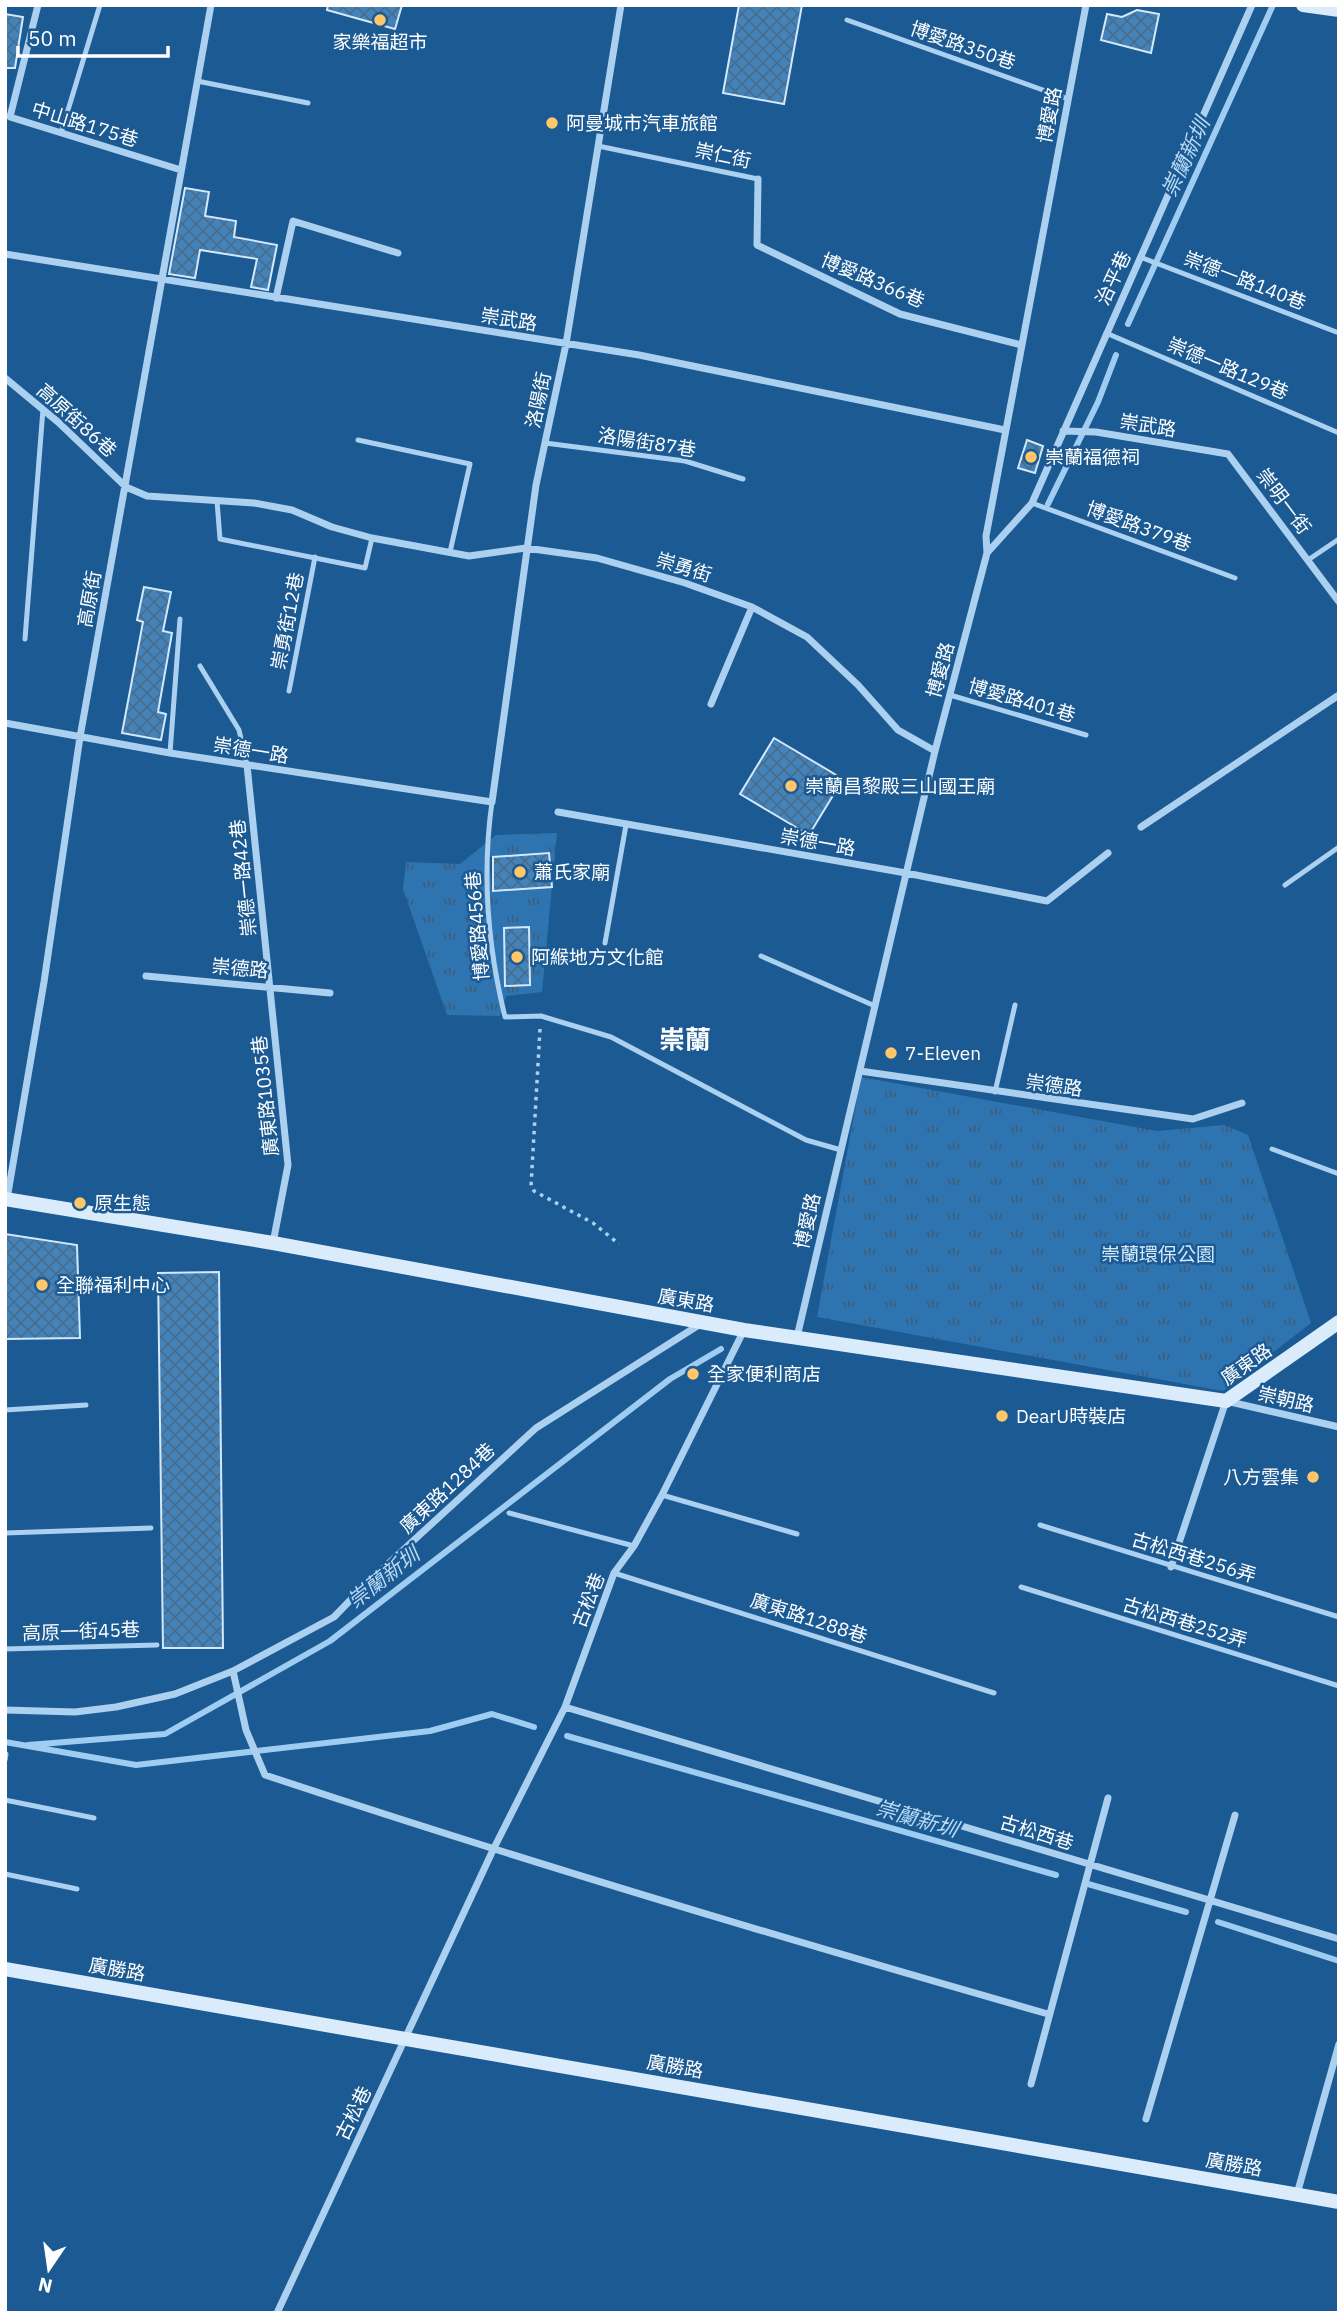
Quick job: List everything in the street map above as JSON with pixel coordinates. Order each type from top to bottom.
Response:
[{"type":"street","name":"中山路175巷","points":[[38,5],[10,117],[181,170]]},
{"type":"street","name":"高原街","points":[[6,1199],[44,982],[80,737],[211,5]]},
{"type":"street","name":"洛陽街","points":[[492,802],[526,548],[566,344],[621,5]]},
{"type":"street","name":"博愛路","points":[[797,1337],[935,751],[987,553],[986,536],[1005,430],[1086,5]]},
{"type":"street","name":"治平巷","points":[[987,553],[1032,503],[1105,333],[1143,258],[1252,5]]},
{"type":"street","points":[[1303,5],[1339,10]]},
{"type":"street","name":"博愛路366巷","points":[[758,179],[757,245],[900,314],[1021,345]]},
{"type":"street","points":[[276,298],[293,221],[398,253]]},
{"type":"street","name":"崇武路","points":[[5,254],[639,355],[1005,430]]},
{"type":"street","name":"高原街86巷","points":[[5,378],[125,487]]},
{"type":"street","name":"崇武路","points":[[1063,431],[1096,432],[1228,454]]},
{"type":"street","name":"崇明一街","points":[[1228,454],[1339,602]]},
{"type":"street","name":"崇勇街","points":[[125,487],[147,496],[254,503],[292,510],[332,527],[372,538],[469,556],[526,548],[597,558],[685,583],[752,607],[807,637],[858,685],[898,730],[935,751]]},
{"type":"street","points":[[711,704],[752,607]]},
{"type":"street","points":[[1141,827],[1339,695]]},
{"type":"street","name":"崇德一路","points":[[5,723],[170,753],[492,802]]},
{"type":"street","name":"崇德一路42巷","points":[[247,765],[270,987]]},
{"type":"street","name":"崇德一路","points":[[558,812],[906,873],[1047,901],[1108,853]]},
{"type":"street","name":"崇德路","points":[[146,976],[331,993]]},
{"type":"street","name":"廣東路1035巷","points":[[270,987],[288,1165],[273,1243]]},
{"type":"street","name":"崇德路","points":[[860,1070],[995,1092],[1194,1119],[1242,1103]]},
{"type":"street","name":"廣東路","points":[[6,1199],[273,1243],[744,1330],[1226,1401],[1339,1322]]},
{"type":"street","name":"廣東路1284巷","points":[[5,1710],[75,1712],[116,1707],[175,1694],[233,1671],[334,1617],[364,1586],[536,1428],[703,1323]]},
{"type":"street","name":"古松巷","points":[[277,2313],[493,1850],[565,1707],[614,1573],[634,1546],[662,1495],[744,1330]]},
{"type":"street","points":[[1171,1567],[1226,1401]]},
{"type":"street","name":"崇朝路","points":[[1226,1401],[1339,1427]]},
{"type":"street","points":[[233,1671],[246,1730],[265,1775],[493,1850],[794,1942],[1048,2014]]},
{"type":"street","name":"古松西巷","points":[[565,1707],[1090,1864],[1208,1902],[1339,1939]]},
{"type":"street","points":[[1031,2084],[1108,1798]]},
{"type":"street","points":[[1146,2119],[1235,1815]]},
{"type":"street","name":"廣勝路","points":[[5,1969],[1339,2202]]},
{"type":"street","points":[[1297,2195],[1336,2065],[1339,2044]]},
{"type":"lane","points":[[61,133],[100,5]]},
{"type":"lane","name":"博愛路350巷","points":[[846,20],[1068,99]]},
{"type":"lane","points":[[197,81],[308,103]]},
{"type":"lane","name":"崇仁街","points":[[598,146],[758,179]]},
{"type":"lane","name":"崇德一路140巷","points":[[1143,258],[1339,333]]},
{"type":"lane","name":"崇德一路129巷","points":[[1105,333],[1339,433]]},
{"type":"lane","points":[[25,639],[43,410]]},
{"type":"lane","points":[[358,440],[471,464],[450,552]]},
{"type":"lane","name":"洛陽街87巷","points":[[545,443],[685,461],[743,479]]},
{"type":"lane","points":[[218,501],[220,539],[365,568],[372,538]]},
{"type":"lane","name":"博愛路379巷","points":[[1032,503],[1235,578]]},
{"type":"lane","points":[[1308,560],[1339,539]]},
{"type":"lane","name":"崇勇街12巷","points":[[289,691],[315,557]]},
{"type":"lane","points":[[170,753],[180,619]]},
{"type":"lane","points":[[200,666],[240,730],[247,765]]},
{"type":"lane","name":"博愛路401巷","points":[[950,695],[1086,735]]},
{"type":"lane","name":"博愛路456巷","points":[[492,802],[486,842],[494,972],[505,1017],[541,1016],[611,1037],[806,1140],[841,1150]]},
{"type":"lane","points":[[605,943],[626,825]]},
{"type":"lane","points":[[1285,886],[1339,847]]},
{"type":"lane","points":[[761,956],[875,1006]]},
{"type":"lane","points":[[995,1092],[1015,1005]]},
{"type":"lane","points":[[1272,1149],[1339,1174]]},
{"type":"lane","points":[[5,1410],[86,1405]]},
{"type":"lane","points":[[662,1495],[797,1534]]},
{"type":"lane","points":[[509,1513],[634,1546]]},
{"type":"lane","name":"古松西巷256弄","points":[[1040,1525],[1339,1617]]},
{"type":"lane","points":[[5,1533],[151,1528]]},
{"type":"lane","name":"廣東路1288巷","points":[[614,1573],[994,1693]]},
{"type":"lane","name":"古松西巷252弄","points":[[1021,1587],[1339,1686]]},
{"type":"lane","name":"高原一街45巷","points":[[5,1650],[157,1645]]},
{"type":"lane","points":[[5,1760],[6,1754]]},
{"type":"lane","points":[[5,1800],[94,1818]]},
{"type":"lane","points":[[5,1874],[77,1889]]},
{"type":"path","points":[[541,1016],[531,1185],[534,1191],[593,1223],[619,1244]]},
{"type":"green space","points":[[557,833],[542,992],[506,996],[500,1016],[447,1015],[403,889],[406,862],[460,864],[496,835]],"holes":[[[549,853],[551,887],[492,891],[489,857]],[[504,928],[528,928],[530,985],[505,986]]]},
{"type":"green space","name":"崇蘭環保公園","points":[[861,1077],[1157,1131],[1224,1125],[1248,1135],[1311,1323],[1223,1391],[817,1317]]},
{"type":"building","name":"家樂福超市","points":[[328,5],[402,5],[395,29],[327,10]]},
{"type":"building","points":[[739,5],[802,5],[784,104],[723,93]]},
{"type":"building","points":[[1137,10],[1159,14],[1151,53],[1101,40],[1107,14],[1122,17]]},
{"type":"building","points":[[5,14],[23,17],[15,68],[5,68]]},
{"type":"building","points":[[185,188],[209,192],[205,216],[236,221],[234,237],[277,245],[268,290],[251,287],[257,259],[200,250],[195,278],[169,274]]},
{"type":"building","name":"崇蘭福德祠","points":[[1027,440],[1043,446],[1035,473],[1018,468]]},
{"type":"building","points":[[144,587],[171,592],[163,631],[172,633],[158,712],[166,714],[161,740],[122,733],[143,622],[137,620]]},
{"type":"building","name":"崇蘭昌黎殿三山國王廟","points":[[774,738],[843,779],[809,835],[740,794]]},
{"type":"building","name":"蕭氏家廟","points":[[549,853],[552,887],[493,891],[493,857]]},
{"type":"building","name":"阿緱地方文化館","points":[[529,927],[530,985],[505,986],[504,928]]},
{"type":"building","name":"全聯福利中心","points":[[5,1234],[77,1245],[80,1338],[6,1339]]},
{"type":"building","points":[[219,1272],[223,1648],[163,1648],[158,1273]]},
{"type":"waterway","name":"崇蘭新圳","points":[[1128,324],[1273,5]]},
{"type":"waterway","name":"崇蘭新圳","points":[[1048,504],[1098,402],[1116,355]]},
{"type":"waterway","name":"崇蘭新圳","points":[[28,1745],[165,1734],[330,1641],[670,1379],[721,1349]]},
{"type":"waterway","name":"崇蘭新圳","points":[[5,1742],[136,1765],[430,1731],[492,1714],[534,1727]]},
{"type":"waterway","name":"崇蘭新圳","points":[[567,1736],[1056,1875]]},
{"type":"waterway","name":"崇蘭新圳","points":[[1088,1884],[1186,1912]]},
{"type":"waterway","name":"崇蘭新圳","points":[[1218,1922],[1339,1961]]},
{"type":"place","name":"家樂福超市","points":[[380,20]]},
{"type":"place","name":"阿曼城市汽車旅館","points":[[552,123]]},
{"type":"place","name":"崇蘭福德祠","points":[[1031,457]]},
{"type":"place","name":"崇蘭昌黎殿三山國王廟","points":[[791,786]]},
{"type":"place","name":"蕭氏家廟","points":[[520,872]]},
{"type":"place","name":"阿緱地方文化館","points":[[517,957]]},
{"type":"place","name":"7-Eleven","points":[[891,1053]]},
{"type":"place","name":"原生態","points":[[80,1203]]},
{"type":"place","name":"全聯福利中心","points":[[42,1285]]},
{"type":"place","name":"全家便利商店","points":[[693,1374]]},
{"type":"place","name":"DearU時裝店","points":[[1002,1416]]},
{"type":"place","name":"八方雲集","points":[[1313,1477]]},
{"type":"district","name":"崇蘭","points":[[685,1039]]}]
